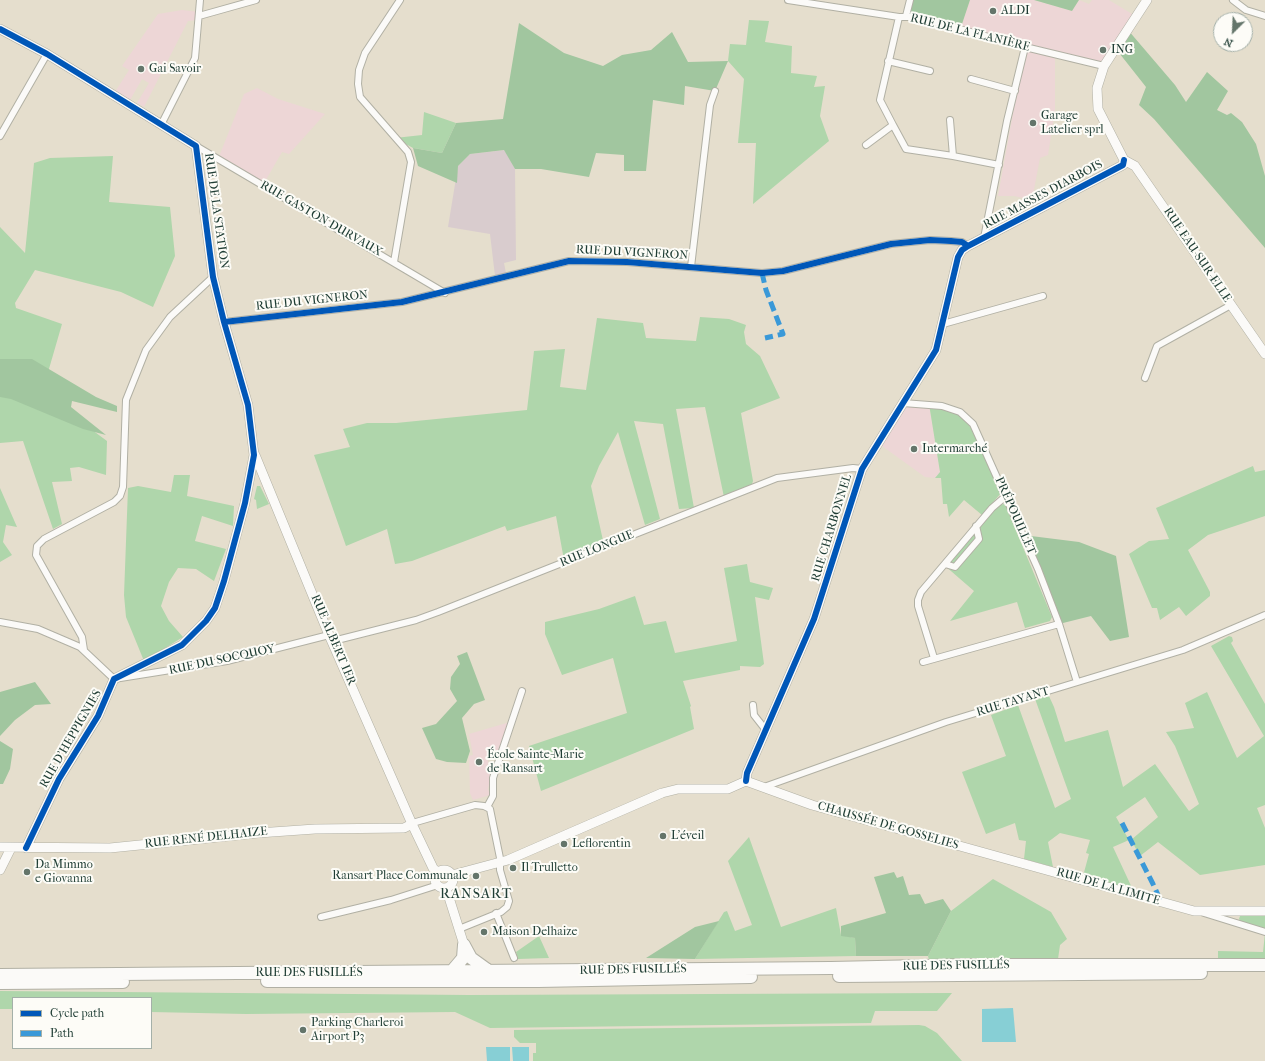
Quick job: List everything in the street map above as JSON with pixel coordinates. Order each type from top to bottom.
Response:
[{"type":"highway","points":[[464,945],[471,958],[489,971]]},
{"type":"highway","points":[[452,972],[463,958],[464,945]]},
{"type":"highway","name":"RUE DES FUSILLÉS","points":[[0,975],[452,972],[979,965],[1265,965]]},
{"type":"highway","name":"RUE DES FUSILLÉS","points":[[0,984],[264,981],[531,982],[700,978],[1265,973]]},
{"type":"street","points":[[161,125],[195,58],[200,0]]},
{"type":"street","points":[[199,16],[256,0]]},
{"type":"street","points":[[394,262],[411,162],[408,152],[360,97],[358,84],[359,70],[365,53],[400,0]]},
{"type":"street","name":"RUE DE LA FLANIÈRE","points":[[788,0],[898,17],[906,16],[1025,48],[1104,66]]},
{"type":"street","points":[[906,16],[910,0]]},
{"type":"street","points":[[1124,160],[1098,109],[1097,88],[1104,66],[1147,0]]},
{"type":"street","points":[[1233,0],[1246,10],[1265,16]]},
{"type":"street","points":[[898,17],[880,100],[906,149],[999,165]]},
{"type":"street","name":"RUE DE LA STATION","points":[[0,29],[47,54],[196,146],[213,277],[224,322],[248,405],[254,455]]},
{"type":"street","points":[[984,238],[1025,48]]},
{"type":"street","points":[[0,136],[47,54]]},
{"type":"street","points":[[888,61],[930,71]]},
{"type":"street","points":[[971,78],[1015,91]]},
{"type":"street","name":"RUE DU VIGNERON","points":[[691,267],[710,106],[715,92]]},
{"type":"street","points":[[950,120],[953,156]]},
{"type":"street","points":[[866,145],[893,125]]},
{"type":"street","name":"RUE GASTON DURVAUX","points":[[196,146],[445,293]]},
{"type":"street","name":"RUE MASSES DIARBOIS","points":[[968,246],[1123,165],[1124,160]]},
{"type":"street","name":"RUE EAU-SUR-ELLE","points":[[1124,160],[1135,166],[1265,354]]},
{"type":"street","name":"RUE DU VIGNERON","points":[[224,322],[402,302],[445,293],[569,261],[626,262],[762,273],[783,271],[891,244],[930,240],[951,240],[962,242],[968,246]]},
{"type":"street","name":"RUE CHARBONNEL","points":[[746,781],[747,773],[814,619],[862,469],[936,350],[958,257],[962,250],[968,246]]},
{"type":"street","points":[[84,650],[82,636],[36,555],[37,546],[44,539],[114,502],[120,496],[123,487],[126,400],[146,350],[170,317],[213,277]]},
{"type":"street","points":[[942,324],[1043,296]]},
{"type":"street","points":[[1145,378],[1157,346],[1231,305]]},
{"type":"street","name":"PRÉPOUILLET","points":[[903,403],[935,405],[960,412],[973,424],[1006,496],[1059,624],[1078,682]]},
{"type":"street","points":[[0,622],[38,629],[84,650],[114,679],[182,645],[200,628],[214,608],[224,581],[243,509],[254,455]]},
{"type":"street","name":"RUE ALBERT IER","points":[[254,455],[331,638],[412,824],[433,868],[438,873]]},
{"type":"street","name":"RUE LONGUE","points":[[331,638],[416,620],[777,478],[853,468],[862,469]]},
{"type":"street","points":[[934,658],[918,600],[921,592],[976,526],[992,508],[1006,496]]},
{"type":"street","points":[[945,564],[955,567],[979,538],[976,526]]},
{"type":"street","name":"RUE TAYANT","points":[[761,788],[946,722],[1125,669],[1183,650],[1265,615]]},
{"type":"street","points":[[923,662],[1059,624]]},
{"type":"street","name":"RUE DU SOCQUOY","points":[[114,679],[226,661],[331,638]]},
{"type":"street","name":"RUE D'HEPPIGNIES","points":[[26,848],[59,779],[98,716],[114,679]]},
{"type":"street","points":[[487,806],[493,796],[493,778],[522,691]]},
{"type":"street","points":[[752,705],[754,715],[766,729]]},
{"type":"street","points":[[464,945],[442,886],[435,879],[438,873],[445,871],[452,875],[500,863],[662,793],[678,789],[728,789],[746,781]]},
{"type":"street","name":"CHAUSSÉE DE GOSSELIES","points":[[746,781],[761,788],[820,807],[1016,862]]},
{"type":"street","points":[[412,824],[470,806],[487,806]]},
{"type":"street","points":[[459,929],[496,914],[507,907],[509,901],[500,863],[492,816],[490,809],[487,806]]},
{"type":"street","name":"RUE RENÉ DELHAIZE","points":[[0,848],[110,848],[298,830],[404,828],[412,824]]},
{"type":"street","points":[[0,870],[12,848]]},
{"type":"street","name":"RUE DE LA LIMITE","points":[[1016,862],[1201,912],[1265,932]]},
{"type":"street","points":[[321,917],[452,884],[452,875]]},
{"type":"street","name":"RUE DE LA LIMITE","points":[[1201,912],[1265,911]]},
{"type":"street","points":[[496,914],[514,958]]},
{"type":"shaded area","points":[[970,0],[1034,0],[1072,11],[1079,0],[1089,4],[1092,0],[1109,0],[1137,17],[1104,66],[960,30]]},
{"type":"shaded area","points":[[182,10],[199,12],[199,20],[188,21],[144,107],[137,103],[149,83],[142,79],[129,102],[113,95],[129,70],[122,66],[158,14]]},
{"type":"shaded area","points":[[1025,47],[1055,56],[1055,110],[1048,155],[1040,158],[1032,200],[1014,196],[998,196]]},
{"type":"shaded area","points":[[257,88],[278,99],[325,114],[289,154],[282,152],[263,185],[218,159],[244,94]]},
{"type":"shaded area","points":[[505,150],[515,169],[516,260],[504,263],[506,273],[495,276],[490,234],[448,227],[458,166],[470,154]]},
{"type":"shaded area","points":[[903,403],[929,404],[940,472],[935,478],[925,477],[878,442]]},
{"type":"shaded area","name":"École Sainte-Marie de Ransart","points":[[510,722],[501,751],[487,756],[491,776],[488,789],[490,795],[473,800],[470,793],[469,756],[473,755],[469,734]]},
{"type":"green space","points":[[910,0],[970,0],[960,30],[907,14]]},
{"type":"green space","points":[[1034,0],[1079,0],[1072,11]]},
{"type":"green space","points":[[749,20],[769,21],[765,42],[792,46],[791,73],[817,76],[814,87],[825,86],[820,116],[829,141],[753,204],[756,143],[738,143],[744,79],[728,61],[730,44],[746,45]]},
{"type":"green space","points":[[519,23],[564,53],[603,66],[622,55],[651,50],[672,32],[688,62],[728,61],[715,91],[685,86],[684,105],[653,100],[646,171],[624,171],[624,155],[596,153],[589,177],[541,169],[515,169],[504,150],[470,154],[458,166],[457,183],[418,166],[413,148],[442,153],[456,123],[503,119]]},
{"type":"green space","points":[[1128,30],[1175,85],[1186,102],[1207,72],[1228,91],[1217,110],[1227,115],[1231,113],[1242,122],[1256,144],[1265,176],[1265,248],[1154,119],[1139,105],[1146,87],[1116,49]]},
{"type":"green space","points":[[424,112],[456,123],[442,153],[413,148],[395,138],[422,135]]},
{"type":"green space","points":[[113,156],[109,202],[170,207],[175,256],[153,307],[121,292],[35,270],[15,303],[16,308],[62,324],[42,393],[107,441],[106,475],[79,467],[70,468],[72,481],[52,482],[62,524],[53,529],[23,441],[0,443],[0,227],[25,253],[34,163],[50,158]]},
{"type":"green space","points":[[700,317],[729,319],[746,325],[744,332],[746,344],[760,356],[780,398],[741,413],[753,481],[751,487],[724,497],[705,407],[676,409],[694,508],[679,509],[663,424],[634,421],[660,519],[645,525],[618,432],[599,466],[591,486],[604,545],[564,560],[556,516],[507,531],[505,526],[412,561],[395,564],[387,529],[346,546],[314,455],[350,447],[343,429],[367,423],[396,423],[527,410],[534,351],[565,349],[560,387],[586,390],[597,318],[643,323],[646,338],[696,341]]},
{"type":"green space","points":[[0,359],[32,359],[96,397],[117,406],[117,412],[72,401],[71,407],[106,435],[83,429],[11,399],[0,397]]},
{"type":"green space","points":[[929,404],[960,412],[975,434],[1002,492],[982,515],[964,500],[949,517],[947,504],[943,504],[941,478],[935,478],[940,472]]},
{"type":"green space","points":[[1253,466],[1255,472],[1265,470],[1265,516],[1208,535],[1188,550],[1210,592],[1210,596],[1186,616],[1179,607],[1160,620],[1157,608],[1152,608],[1129,554],[1149,541],[1169,539],[1156,508]]},
{"type":"green space","points":[[174,475],[190,475],[187,496],[234,506],[233,526],[202,516],[195,541],[226,549],[214,581],[196,569],[178,568],[169,582],[161,606],[169,621],[183,637],[144,661],[126,617],[124,595],[128,488],[138,486],[171,492]]},
{"type":"green space","points":[[257,486],[260,486],[269,504],[257,509],[256,500],[254,499]]},
{"type":"green space","points":[[0,488],[17,527],[6,525],[3,542],[12,555],[0,562]]},
{"type":"green space","points":[[1005,504],[1052,617],[1050,621],[1025,628],[1017,602],[950,621],[974,591],[944,565],[994,505]]},
{"type":"green space","points":[[1023,535],[1079,542],[1116,556],[1129,637],[1110,641],[1091,616],[1059,624]]},
{"type":"green space","points":[[747,564],[750,582],[773,588],[769,600],[755,597],[764,664],[760,667],[740,666],[740,670],[683,681],[691,706],[694,729],[541,791],[529,746],[627,713],[613,658],[562,675],[545,634],[545,622],[599,609],[635,596],[644,625],[666,621],[675,653],[737,641],[724,568]]},
{"type":"green space","points":[[1229,636],[1232,637],[1233,641],[1231,643],[1265,704],[1265,805],[1257,808],[1265,828],[1265,865],[1200,875],[1158,842],[1140,856],[1131,840],[1158,817],[1145,797],[1116,817],[1129,840],[1113,847],[1133,890],[1083,876],[1089,854],[1086,853],[1090,840],[1060,833],[1048,842],[1053,867],[1024,859],[1026,841],[1019,840],[1015,823],[986,834],[962,772],[1006,756],[991,715],[1018,705],[1055,808],[1071,799],[1034,696],[1048,694],[1054,707],[1065,742],[1108,730],[1123,787],[1155,764],[1189,811],[1199,804],[1175,746],[1166,732],[1194,728],[1185,703],[1207,692],[1237,758],[1264,736],[1211,646]]},
{"type":"green space","points":[[467,652],[485,700],[474,704],[462,718],[470,751],[466,763],[447,762],[436,759],[422,728],[436,724],[457,701],[450,689],[451,677],[460,664],[457,656]]},
{"type":"green space","points":[[35,682],[51,704],[35,705],[15,720],[0,736],[0,692]]},
{"type":"green space","points":[[0,741],[13,749],[10,769],[3,784],[0,784]]},
{"type":"green space","points":[[749,837],[781,927],[836,908],[841,935],[855,938],[856,956],[695,959],[724,912],[727,911],[735,931],[752,925],[728,861]]},
{"type":"green space","points":[[894,872],[897,878],[903,876],[909,895],[920,894],[925,904],[943,899],[951,911],[928,956],[856,956],[855,938],[841,936],[841,926],[886,913],[874,877]]},
{"type":"green space","points":[[993,879],[1051,912],[1067,939],[1060,945],[1058,959],[929,960],[928,956],[951,911]]},
{"type":"green space","points":[[1241,913],[1265,913],[1265,929],[1241,922],[1239,919]]},
{"type":"green space","points":[[719,921],[695,959],[646,958],[695,927]]},
{"type":"green space","points":[[1265,933],[1265,958],[1218,958],[1218,951],[1263,952]]},
{"type":"green space","points":[[539,936],[549,958],[518,959],[516,952]]},
{"type":"green space","points":[[0,991],[470,995],[952,993],[937,1011],[875,1011],[871,1023],[490,1028],[455,1012],[246,1014],[152,1012],[152,997],[12,997],[12,1009],[0,1009]]},
{"type":"green space","points":[[925,1026],[937,1033],[962,1061],[533,1061],[533,1053],[536,1053],[536,1043],[520,1043],[514,1037],[514,1030]]},
{"type":"water","points":[[1013,1008],[1016,1042],[982,1042],[982,1009]]},
{"type":"water","points":[[486,1047],[510,1047],[510,1061],[487,1061]]},
{"type":"water","points":[[512,1047],[529,1047],[529,1061],[513,1061]]},
{"type":"marked path","points":[[762,273],[766,290],[783,334],[765,338]]},
{"type":"marked path","points":[[1122,823],[1153,884],[1159,897],[1159,901]]},
{"type":"cycle path","points":[[0,29],[47,54],[196,146],[213,277],[224,322],[248,405],[254,455],[245,503],[224,581],[215,608],[206,621],[182,645],[114,679],[98,716],[59,779],[26,848]]},
{"type":"cycle path","points":[[746,781],[747,773],[814,619],[862,469],[936,350],[958,257],[962,250],[1123,165],[1124,160]]},
{"type":"cycle path","points":[[224,322],[402,302],[569,261],[627,262],[762,273],[783,271],[891,244],[930,240],[962,242],[968,246]]},
{"type":"place","name":"ALDI","points":[[993,11]]},
{"type":"place","name":"ING","points":[[1103,50]]},
{"type":"place","name":"Gai Savoir","points":[[141,69]]},
{"type":"place","name":"Garage Latelier sprl","points":[[1033,123]]},
{"type":"place","name":"Intermarché","points":[[914,449]]},
{"type":"place","name":"École Sainte-Marie de Ransart","points":[[479,762]]},
{"type":"place","name":"L'éveil","points":[[663,836]]},
{"type":"place","name":"Leflorentin","points":[[564,844]]},
{"type":"place","name":"Il Trulletto","points":[[513,868]]},
{"type":"place","name":"Da Mimmo e Giovanna","points":[[27,872]]},
{"type":"place","name":"Ransart Place Communale","points":[[476,876]]},
{"type":"place","name":"Maison Delhaize","points":[[484,932]]},
{"type":"place","name":"Parking Charleroi Airport P3","points":[[303,1030]]},
{"type":"district","name":"RANSART","points":[[476,895]]}]
